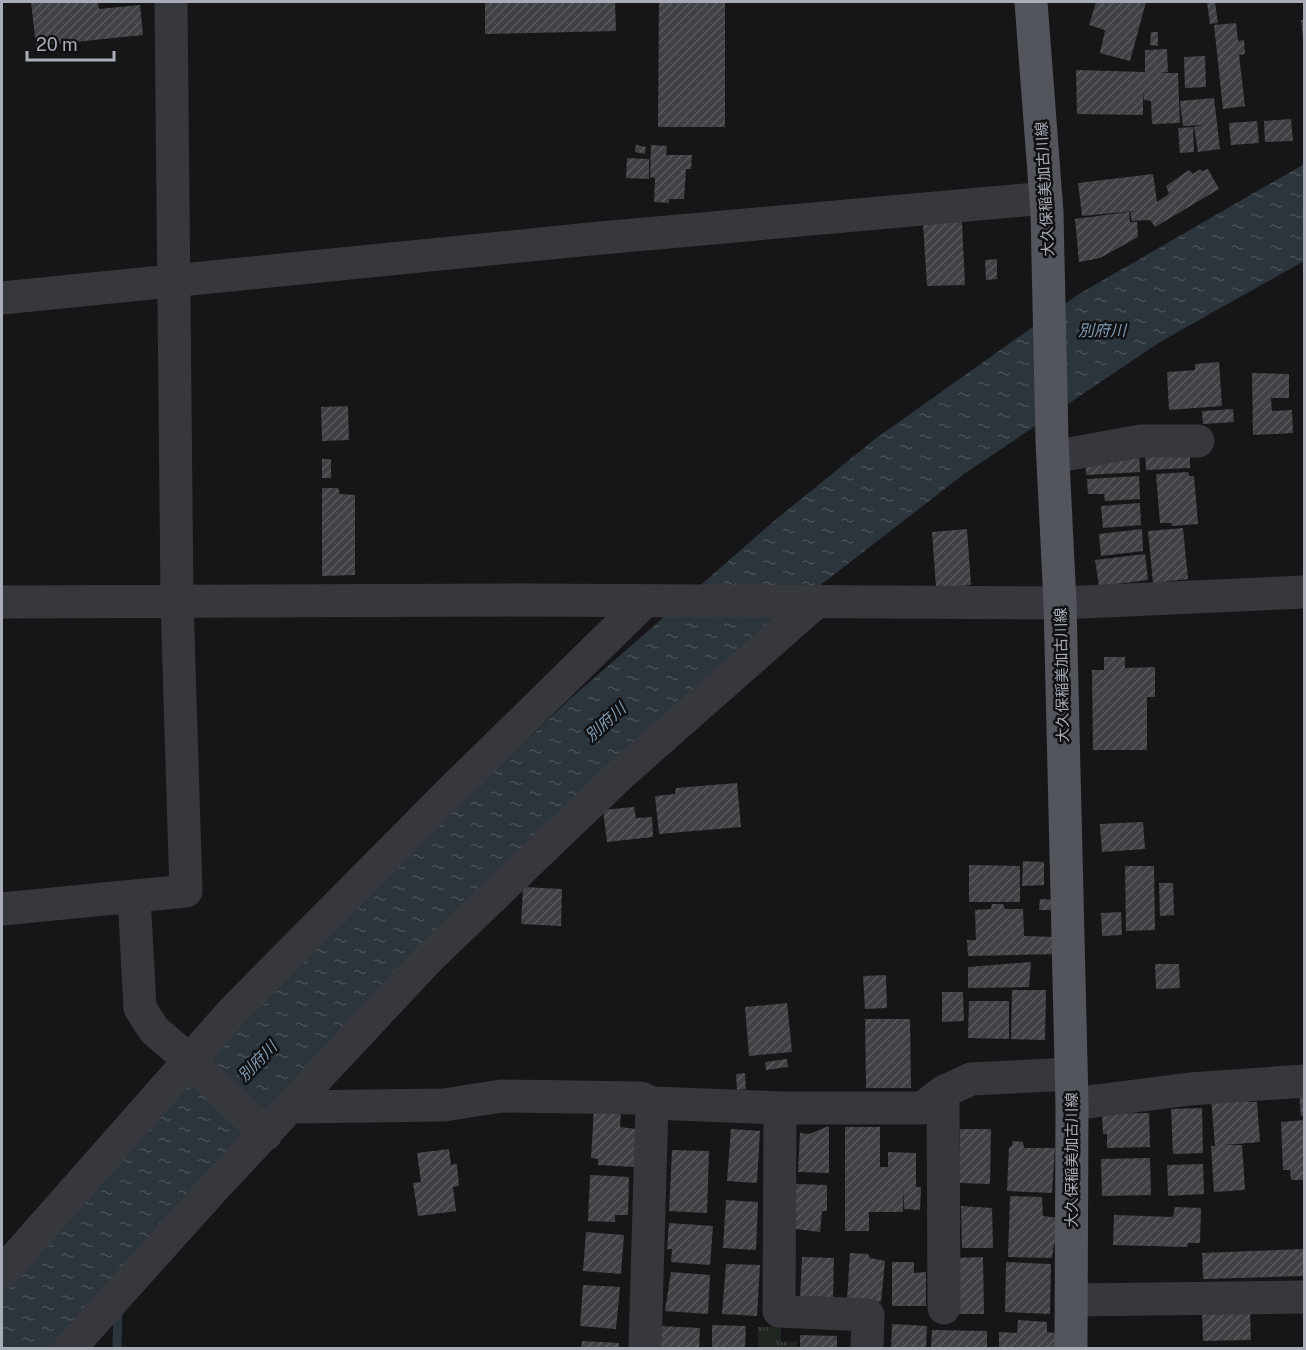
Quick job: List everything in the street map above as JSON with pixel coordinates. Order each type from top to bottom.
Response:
[{"type":"main road","name":"大久保稲美加古川線","points":[[1031,2],[1047,198],[1052,449],[1060,603],[1072,1089],[1071,1348]]},
{"type":"street","points":[[2,909],[186,891],[177,602],[171,2]]},
{"type":"street","points":[[2,298],[1047,198]]},
{"type":"street","points":[[1052,449],[1141,441],[1198,441]]},
{"type":"street","points":[[2,602],[527,600],[1060,603],[1305,592]]},
{"type":"street","points":[[2,1273],[188,1059],[323,918],[650,602]]},
{"type":"street","points":[[70,1348],[212,1190],[292,1107],[359,1030],[462,926],[621,774],[807,602]]},
{"type":"street","points":[[134,896],[140,1008],[154,1030],[188,1059],[266,1134]]},
{"type":"street","points":[[292,1107],[444,1105],[501,1096],[641,1098],[652,1103],[780,1108],[922,1108],[943,1092],[971,1079],[1072,1089],[1190,1089],[1305,1081]]},
{"type":"street","points":[[943,1092],[944,1308]]},
{"type":"street","points":[[645,1348],[652,1103]]},
{"type":"street","points":[[780,1108],[779,1311],[868,1315],[867,1348]]},
{"type":"street","points":[[1072,1300],[1305,1297]]},
{"type":"green space","points":[[758,1327],[781,1327],[781,1342],[797,1341],[797,1348],[758,1348]]},
{"type":"water","name":"別府川","points":[[1304,164],[1304,261],[1160,342],[964,474],[778,618],[56,1348],[2,1348],[2,1287],[162,1101],[416,845],[570,699],[774,521],[875,439],[1079,294]]},
{"type":"building","points":[[31,2],[98,2],[99,9],[140,5],[143,35],[36,46]]},
{"type":"building","points":[[485,2],[615,2],[616,31],[485,34]]},
{"type":"building","points":[[659,2],[725,2],[725,127],[658,127]]},
{"type":"building","points":[[1096,2],[1146,2],[1130,61],[1100,53],[1105,30],[1089,25]]},
{"type":"building","points":[[1207,2],[1215,2],[1218,23],[1210,24]]},
{"type":"building","points":[[1301,20],[1304,20],[1304,38],[1303,38]]},
{"type":"building","points":[[1236,23],[1238,41],[1244,40],[1245,54],[1239,55],[1245,106],[1223,109],[1214,25]]},
{"type":"building","points":[[1151,32],[1158,32],[1158,46],[1150,45]]},
{"type":"building","points":[[1167,49],[1168,72],[1159,73],[1178,73],[1180,123],[1152,124],[1151,101],[1144,100],[1143,91],[1143,115],[1077,114],[1076,70],[1145,72],[1145,50]]},
{"type":"building","points":[[1205,56],[1206,87],[1185,88],[1184,57]]},
{"type":"building","points":[[1214,98],[1220,149],[1198,152],[1194,127],[1203,125],[1183,126],[1180,101]]},
{"type":"building","points":[[1291,119],[1293,141],[1265,142],[1264,121]]},
{"type":"building","points":[[1257,121],[1259,143],[1231,145],[1229,123]]},
{"type":"building","points":[[1193,127],[1194,152],[1180,153],[1178,128]]},
{"type":"building","points":[[636,145],[646,147],[645,154],[635,152]]},
{"type":"building","points":[[651,145],[667,146],[666,155],[692,155],[691,169],[686,169],[684,199],[669,199],[669,203],[654,202],[655,178],[650,177]]},
{"type":"building","points":[[627,158],[649,159],[649,179],[626,178]]},
{"type":"building","points":[[1200,169],[1202,171],[1208,169],[1219,189],[1155,227],[1150,220],[1132,221],[1130,212],[1135,211],[1082,216],[1078,183],[1153,174],[1157,202],[1169,194],[1166,186],[1189,170],[1193,174]]},
{"type":"building","points":[[1129,212],[1130,222],[1137,222],[1138,237],[1100,258],[1079,262],[1075,219]]},
{"type":"building","points":[[962,222],[965,285],[927,286],[923,224]]},
{"type":"building","points":[[997,259],[997,279],[986,280],[985,260]]},
{"type":"building","points":[[1219,362],[1222,406],[1169,410],[1167,372],[1195,370],[1195,364]]},
{"type":"building","points":[[1252,373],[1289,374],[1289,398],[1271,398],[1272,411],[1292,410],[1293,433],[1253,435]]},
{"type":"building","points":[[348,406],[349,440],[322,441],[321,407]]},
{"type":"building","points":[[1233,409],[1234,422],[1203,424],[1202,411]]},
{"type":"building","points":[[1190,449],[1190,468],[1146,470],[1145,451]]},
{"type":"building","points":[[1139,454],[1140,472],[1086,475],[1085,458]]},
{"type":"building","points":[[322,459],[331,459],[331,478],[322,478]]},
{"type":"building","points":[[1188,472],[1189,476],[1194,476],[1198,524],[1172,526],[1171,523],[1160,523],[1156,474]]},
{"type":"building","points":[[1139,476],[1140,499],[1105,501],[1104,494],[1088,494],[1087,479]]},
{"type":"building","points":[[322,488],[338,488],[340,494],[355,495],[355,575],[322,576]]},
{"type":"building","points":[[1140,503],[1141,525],[1103,528],[1101,506]]},
{"type":"building","points":[[1183,528],[1188,579],[1153,583],[1148,531]]},
{"type":"building","points":[[967,529],[971,585],[936,588],[932,532]]},
{"type":"building","points":[[1142,529],[1143,551],[1101,556],[1099,534]]},
{"type":"building","points":[[1145,554],[1148,580],[1099,586],[1095,560]]},
{"type":"building","points":[[1104,657],[1125,657],[1125,668],[1155,667],[1155,697],[1147,697],[1147,750],[1093,750],[1092,670],[1104,670]]},
{"type":"building","points":[[737,783],[741,827],[659,834],[655,796],[675,794],[676,788]]},
{"type":"building","points":[[634,807],[636,818],[652,817],[653,837],[607,842],[603,810]]},
{"type":"building","points":[[1143,822],[1145,849],[1102,852],[1100,824]]},
{"type":"building","points":[[1023,861],[1044,862],[1044,885],[1022,886]]},
{"type":"building","points":[[969,865],[1020,866],[1020,902],[969,902]]},
{"type":"building","points":[[1125,866],[1154,866],[1155,930],[1126,931]]},
{"type":"building","points":[[1159,883],[1173,883],[1174,915],[1160,916]]},
{"type":"building","points":[[523,887],[562,889],[561,926],[521,924]]},
{"type":"building","points":[[1040,899],[1058,900],[1058,910],[1039,910]]},
{"type":"building","points":[[992,904],[1003,904],[1005,909],[1023,909],[1024,936],[1057,937],[1058,954],[968,956],[967,940],[976,940],[975,910],[991,909]]},
{"type":"building","points":[[1121,912],[1122,935],[1102,936],[1101,913]]},
{"type":"building","points":[[1031,962],[1029,987],[968,988],[968,967]]},
{"type":"building","points":[[1155,964],[1179,964],[1180,988],[1156,989]]},
{"type":"building","points":[[886,975],[887,1008],[865,1009],[863,976]]},
{"type":"building","points":[[1012,990],[1046,990],[1045,1040],[1011,1039]]},
{"type":"building","points":[[942,992],[963,992],[964,1021],[942,1022]]},
{"type":"building","points":[[969,1001],[1009,1001],[1009,1039],[968,1038]]},
{"type":"building","points":[[787,1003],[792,1052],[749,1056],[745,1007]]},
{"type":"building","points":[[865,1019],[910,1019],[911,1088],[866,1088]]},
{"type":"building","points":[[787,1059],[788,1067],[766,1070],[765,1062]]},
{"type":"building","points":[[745,1073],[746,1089],[737,1090],[736,1074]]},
{"type":"building","points":[[1248,1094],[1249,1102],[1257,1102],[1260,1142],[1224,1145],[1242,1145],[1245,1190],[1214,1192],[1211,1146],[1215,1146],[1211,1097]]},
{"type":"building","points":[[1299,1094],[1304,1094],[1304,1116],[1301,1116]]},
{"type":"building","points":[[594,1108],[621,1110],[620,1127],[636,1129],[634,1167],[598,1165],[598,1159],[591,1158]]},
{"type":"building","points":[[1202,1108],[1203,1153],[1173,1154],[1171,1109]]},
{"type":"building","points":[[1149,1113],[1150,1147],[1107,1148],[1107,1134],[1103,1134],[1102,1114]]},
{"type":"building","points":[[1304,1120],[1304,1180],[1291,1180],[1290,1170],[1283,1170],[1281,1122]]},
{"type":"building","points":[[829,1126],[829,1173],[798,1172],[800,1133],[809,1134]]},
{"type":"building","points":[[845,1127],[880,1127],[880,1167],[888,1167],[888,1152],[916,1153],[916,1187],[921,1187],[920,1210],[904,1209],[903,1186],[903,1212],[869,1212],[869,1231],[845,1231]]},
{"type":"building","points":[[731,1129],[760,1131],[757,1183],[727,1181]]},
{"type":"building","points":[[960,1129],[991,1129],[990,1184],[959,1183]]},
{"type":"building","points":[[1013,1141],[1023,1142],[1024,1148],[1055,1148],[1052,1193],[1007,1191],[1009,1147],[1012,1146]]},
{"type":"building","points":[[449,1149],[451,1165],[457,1164],[459,1186],[453,1187],[456,1211],[418,1216],[413,1183],[421,1182],[417,1153]]},
{"type":"building","points":[[672,1150],[709,1151],[707,1213],[669,1211]]},
{"type":"building","points":[[1150,1158],[1151,1195],[1102,1196],[1101,1159]]},
{"type":"building","points":[[1203,1164],[1204,1194],[1168,1196],[1167,1165]]},
{"type":"building","points":[[590,1175],[629,1177],[628,1215],[615,1215],[615,1222],[588,1221]]},
{"type":"building","points":[[796,1184],[827,1185],[827,1211],[822,1211],[820,1232],[796,1229]]},
{"type":"building","points":[[1010,1196],[1042,1197],[1043,1216],[1059,1218],[1058,1243],[1054,1244],[1052,1258],[1008,1257]]},
{"type":"building","points":[[726,1200],[758,1202],[756,1250],[723,1248]]},
{"type":"building","points":[[961,1206],[992,1208],[993,1248],[962,1248]]},
{"type":"building","points":[[1175,1207],[1201,1208],[1200,1243],[1188,1243],[1187,1247],[1113,1245],[1114,1215],[1173,1217]]},
{"type":"building","points":[[669,1223],[713,1226],[710,1265],[671,1262],[672,1249],[667,1249]]},
{"type":"building","points":[[586,1232],[624,1235],[621,1274],[583,1271]]},
{"type":"building","points":[[1304,1249],[1304,1276],[1203,1279],[1202,1253]]},
{"type":"building","points":[[850,1253],[868,1254],[870,1258],[885,1261],[881,1302],[847,1300]]},
{"type":"building","points":[[802,1257],[834,1258],[833,1300],[800,1299]]},
{"type":"building","points":[[983,1257],[984,1314],[956,1314],[955,1258]]},
{"type":"building","points":[[892,1262],[914,1262],[914,1273],[926,1272],[926,1306],[892,1306]]},
{"type":"building","points":[[1006,1262],[1051,1264],[1050,1314],[1005,1312]]},
{"type":"building","points":[[726,1264],[760,1265],[757,1316],[722,1314]]},
{"type":"building","points":[[671,1272],[710,1275],[708,1314],[665,1311]]},
{"type":"building","points":[[583,1285],[620,1287],[616,1329],[580,1326]]},
{"type":"building","points":[[1250,1309],[1251,1340],[1203,1341],[1202,1310]]},
{"type":"building","points":[[1018,1320],[1047,1322],[1047,1332],[1055,1333],[1055,1348],[999,1348],[999,1332],[1017,1333]]},
{"type":"building","points":[[892,1324],[927,1326],[926,1348],[891,1348]]},
{"type":"building","points":[[712,1325],[746,1326],[745,1348],[712,1348]]},
{"type":"building","points":[[662,1326],[700,1328],[699,1348],[660,1348]]},
{"type":"building","points":[[932,1330],[987,1331],[987,1348],[931,1348]]},
{"type":"building","points":[[800,1335],[837,1336],[837,1348],[800,1348]]},
{"type":"building","points":[[582,1341],[619,1343],[619,1348],[581,1348]]},
{"type":"waterway","points":[[117,1348],[118,1309]]}]
